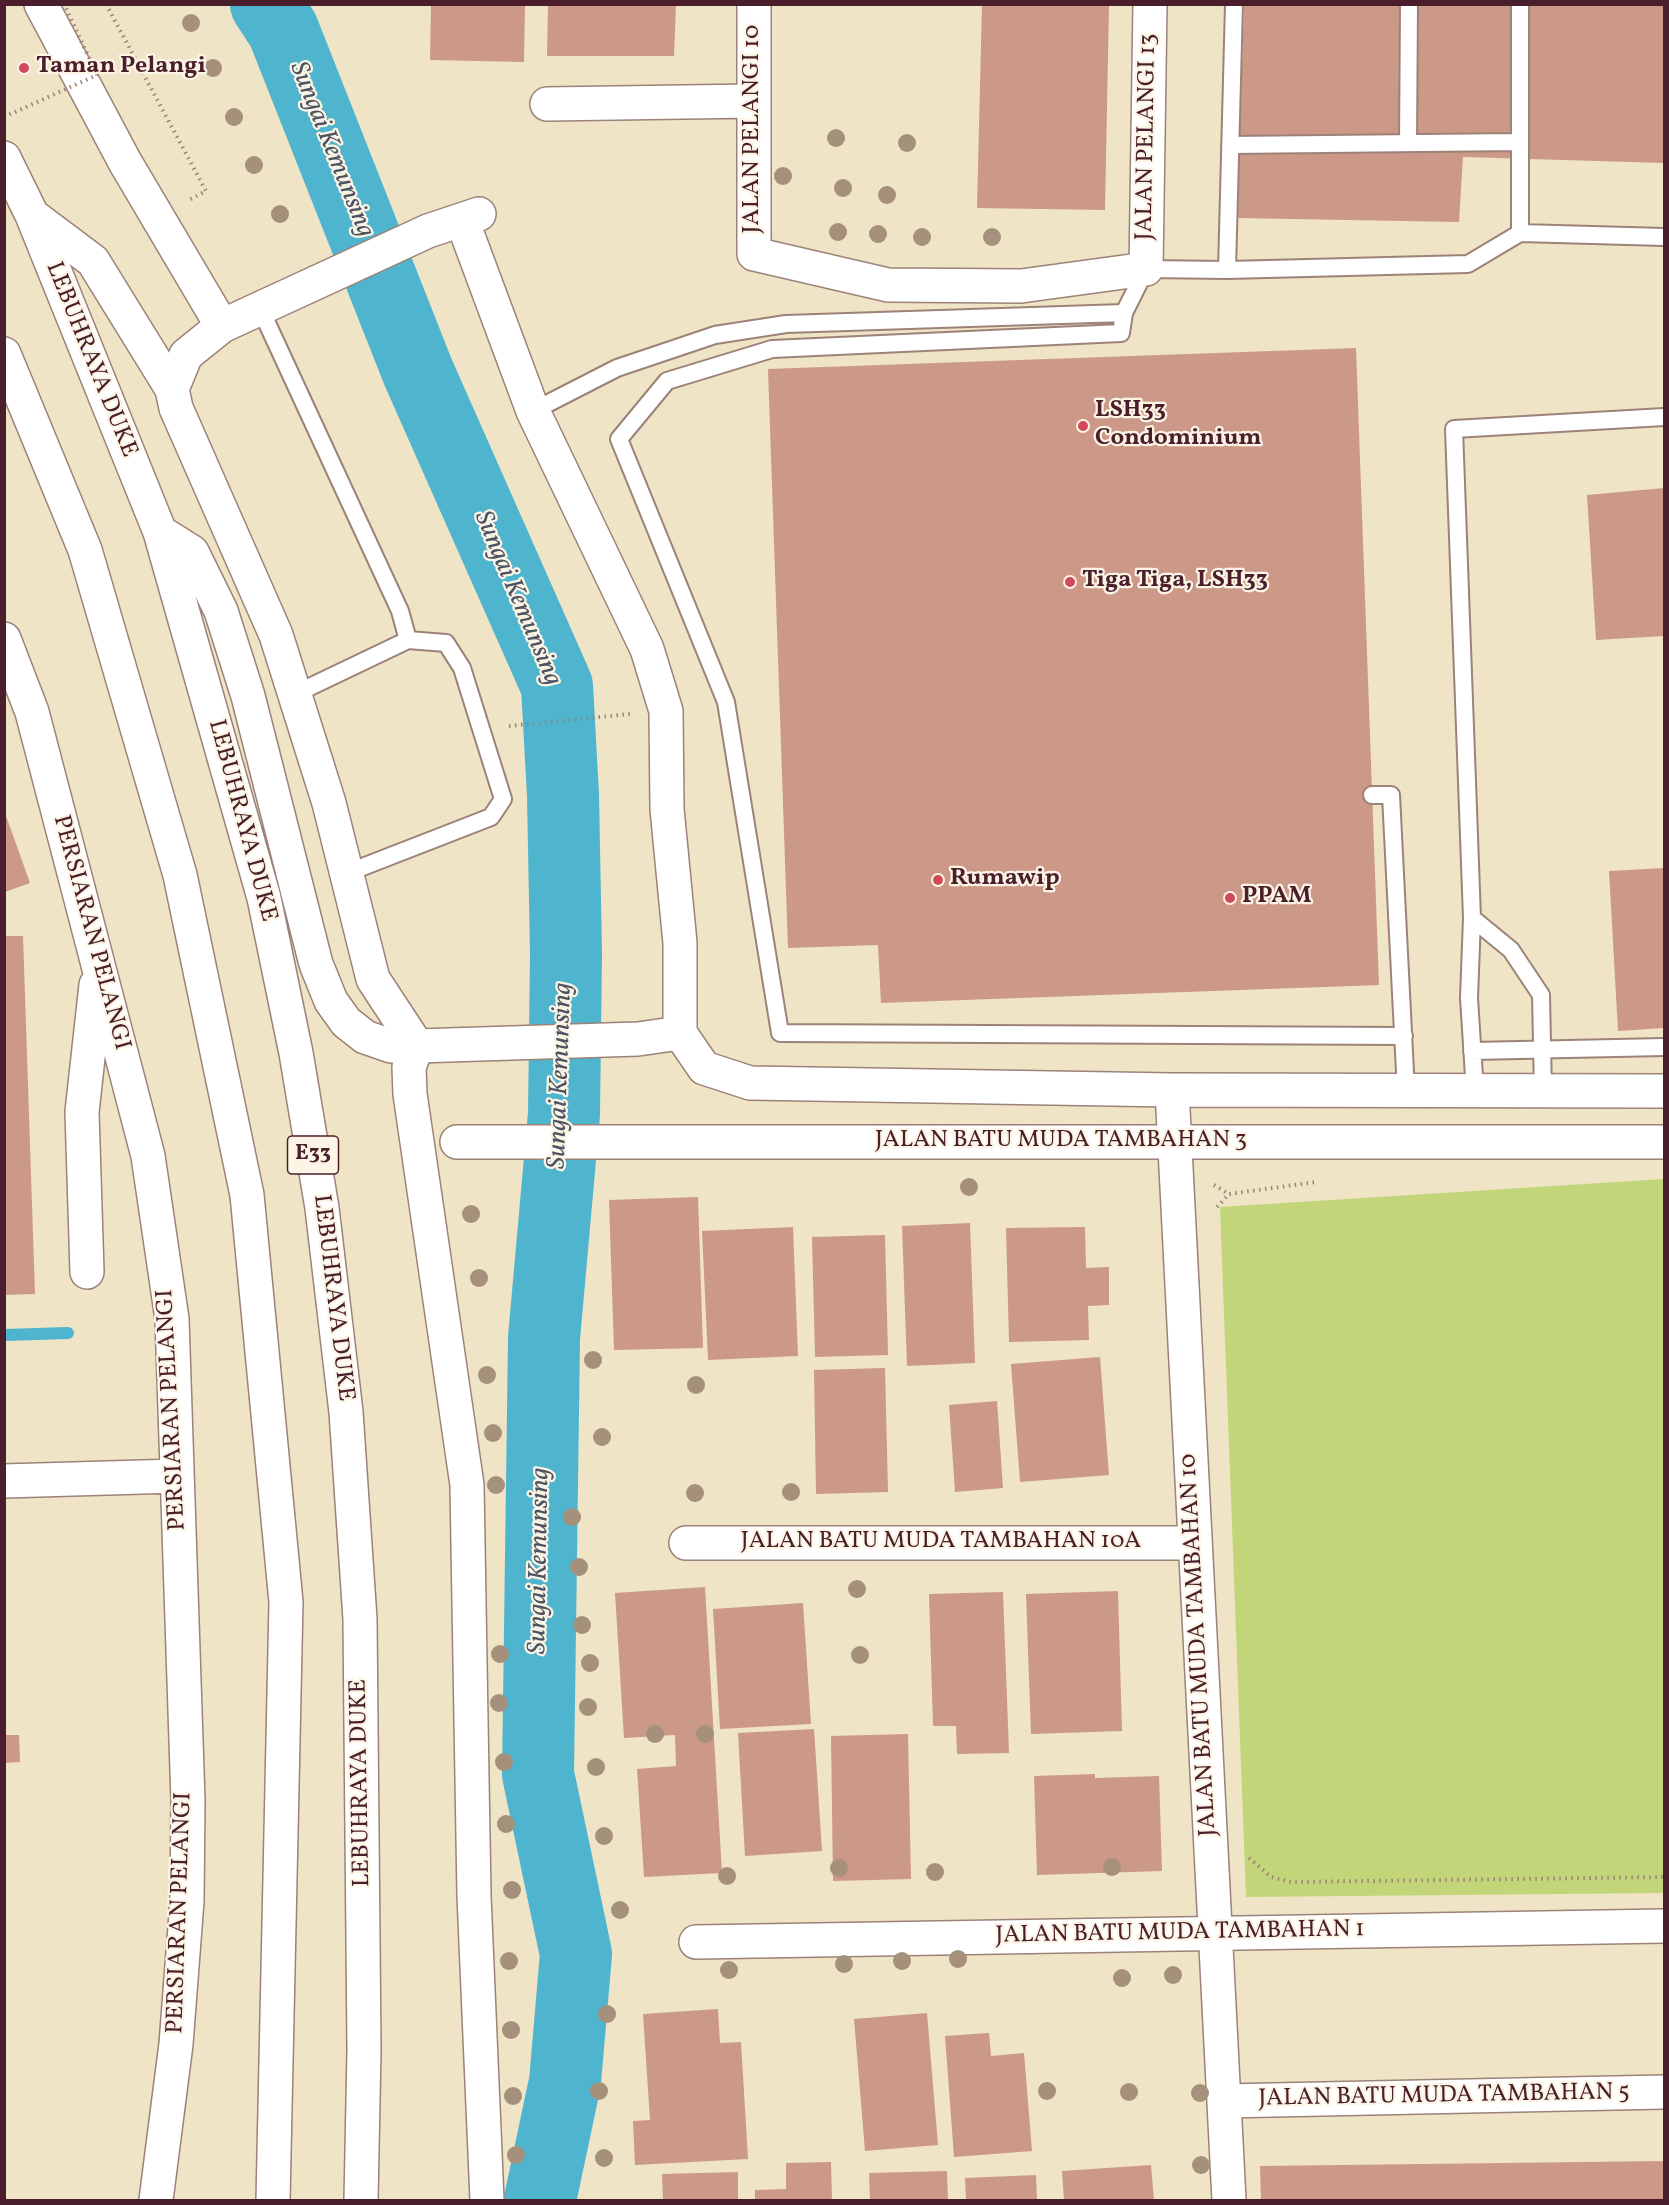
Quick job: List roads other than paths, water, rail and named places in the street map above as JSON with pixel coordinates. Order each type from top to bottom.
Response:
[{"type":"main road","points":[[41,4],[125,162],[222,326]]},
{"type":"main road","name":"JALAN PELANGI 10","points":[[754,4],[753,254],[888,285],[1022,286],[1146,269]]},
{"type":"main road","name":"JALAN PELANGI 13","points":[[1146,269],[1150,4]]},
{"type":"main road","points":[[547,104],[753,101]]},
{"type":"main road","name":"LEBUHRAYA DUKE","points":[[4,158],[32,215],[160,532],[264,898],[296,1053],[322,1208],[346,1412],[360,1619],[364,2050],[361,2200]]},
{"type":"main road","points":[[32,215],[93,261],[172,389],[176,408],[276,635],[329,803],[373,979],[417,1046]]},
{"type":"main road","points":[[172,389],[186,355],[222,326],[428,231],[470,217],[533,411],[647,649],[666,711],[667,809],[680,942],[681,1032],[704,1068],[750,1083],[1172,1090],[1665,1092]]},
{"type":"main road","points":[[4,354],[86,550],[180,875],[247,1195],[286,1602],[273,2200]]},
{"type":"main road","points":[[160,532],[192,552],[221,611],[248,696],[315,964],[331,1000],[346,1022],[365,1037],[391,1046],[638,1039],[681,1032]]},
{"type":"main road","name":"PERSIARAN PELANGI","points":[[4,639],[32,712],[148,1156],[172,1319],[188,1801],[187,1901],[176,2044],[156,2200]]},
{"type":"main road","points":[[87,1272],[82,1112],[99,965]]},
{"type":"main road","points":[[417,1046],[409,1067],[410,1094],[467,1485],[474,1896],[487,2200]]},
{"type":"main road","name":"JALAN BATU MUDA TAMBAHAN 10","points":[[1172,1090],[1229,2200]]},
{"type":"main road","name":"JALAN BATU MUDA TAMBAHAN 3","points":[[457,1142],[1665,1142]]},
{"type":"main road","points":[[4,1481],[177,1476]]},
{"type":"main road","name":"JALAN BATU MUDA TAMBAHAN 10A","points":[[686,1543],[1195,1543]]},
{"type":"main road","name":"JALAN BATU MUDA TAMBAHAN 1","points":[[696,1942],[1665,1926]]},
{"type":"main road","name":"JALAN BATU MUDA TAMBAHAN 5","points":[[1224,2101],[1665,2092]]},
{"type":"lane","points":[[1227,270],[1234,4]]},
{"type":"lane","points":[[1408,143],[1409,4]]},
{"type":"lane","points":[[1520,4],[1518,142],[1520,233]]},
{"type":"lane","points":[[1230,145],[1518,142]]},
{"type":"lane","points":[[1404,1036],[780,1033],[726,702],[619,439],[667,381],[772,349],[1121,333],[1124,313],[1146,269],[1227,270],[1468,264],[1520,233],[1665,237]]},
{"type":"lane","points":[[261,308],[400,611],[408,640]]},
{"type":"lane","points":[[533,411],[617,368],[714,335],[786,324],[1124,313]]},
{"type":"lane","points":[[1475,1092],[1469,998],[1473,918],[1454,429],[1665,417]]},
{"type":"lane","points":[[295,694],[408,640],[446,643],[462,668],[503,800],[491,817],[347,873]]},
{"type":"lane","points":[[1372,795],[1391,795],[1406,1092]]},
{"type":"lane","points":[[1473,918],[1511,950],[1541,995],[1543,1092]]},
{"type":"lane","points":[[1472,1051],[1665,1047]]},
{"type":"waterway","name":"Sungai Kemunsing","points":[[266,4],[283,30],[418,372],[557,686],[563,795],[566,954],[564,1114],[544,1338],[538,1774],[576,1954],[565,2082],[540,2200]]},
{"type":"waterway","points":[[4,1335],[68,1333]]},
{"type":"place","name":"Taman Pelangi","points":[[24,68]]},
{"type":"place","name":"LSH33 Condominium","points":[[1083,426]]},
{"type":"place","name":"Tiga Tiga, LSH33","points":[[1070,582]]},
{"type":"place","name":"Rumawip","points":[[938,880]]},
{"type":"place","name":"PPAM","points":[[1230,898]]}]
